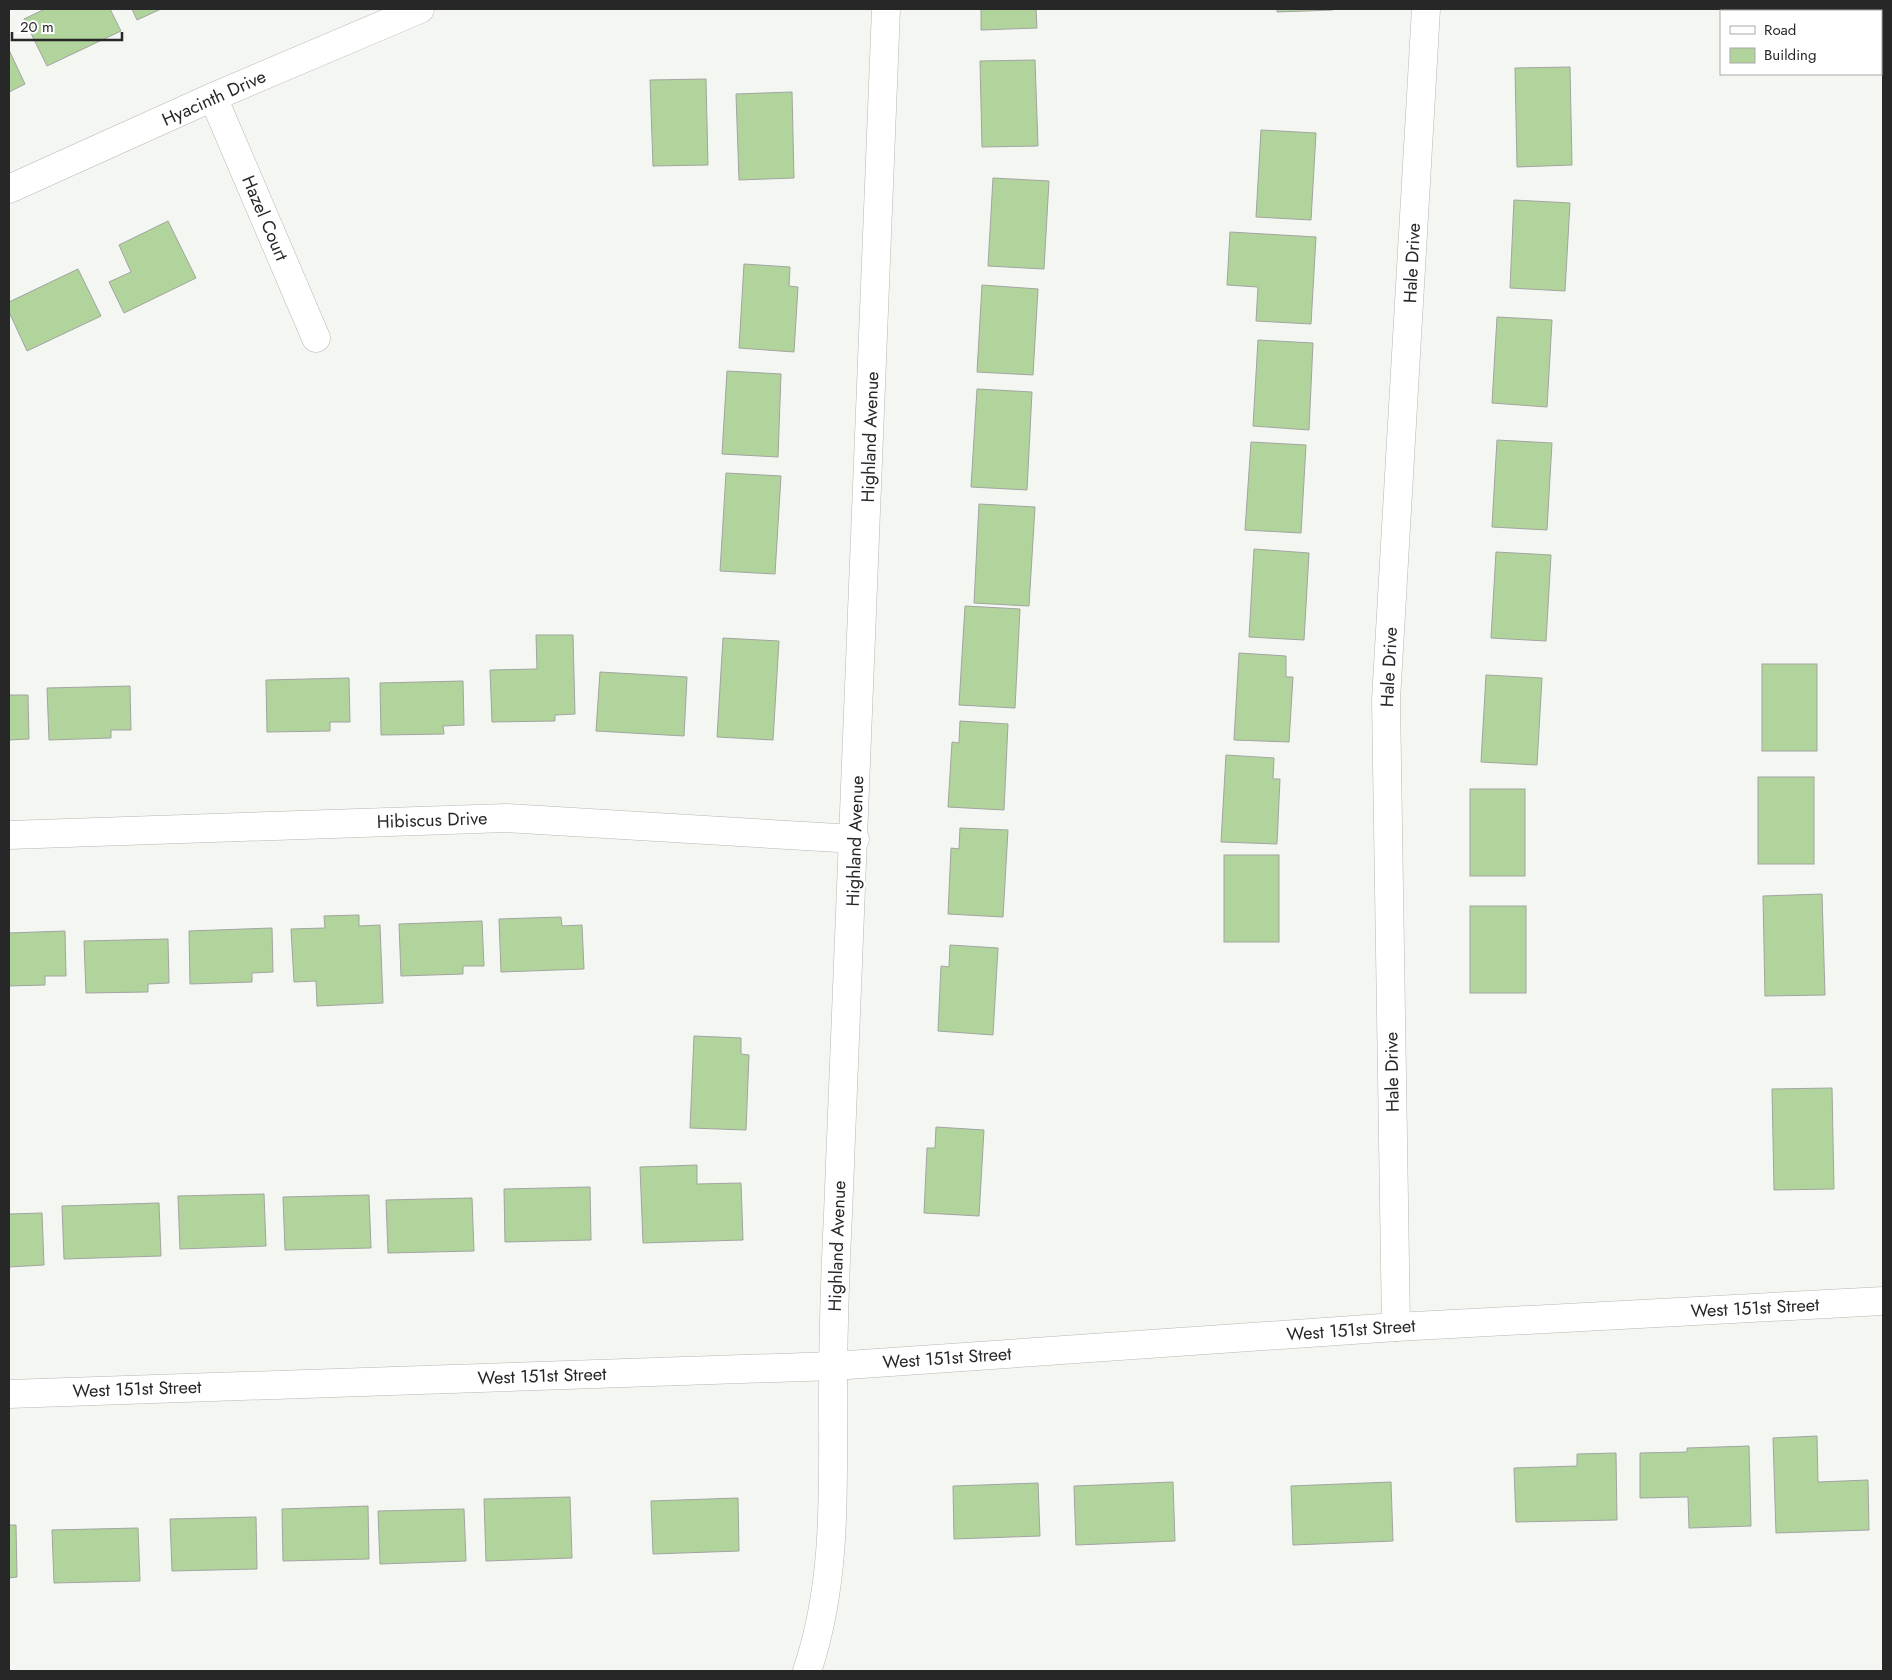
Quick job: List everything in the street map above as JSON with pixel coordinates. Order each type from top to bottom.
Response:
[{"type":"street","name":"Hyacinth Drive","points":[[9,189],[213,97],[420,9]]},
{"type":"street","name":"Highland Avenue","points":[[807,1671],[814,1649],[827,1580],[833,1518],[834,1284],[855,839],[886,9]]},
{"type":"street","name":"Hale Drive","points":[[1396,1327],[1386,700],[1426,9]]},
{"type":"street","name":"Hazel Court","points":[[213,97],[316,338]]},
{"type":"street","name":"Hibiscus Drive","points":[[9,835],[506,818],[855,839]]},
{"type":"street","name":"West 151st Street","points":[[9,1394],[833,1366],[1396,1327],[1883,1301]]},
{"type":"building","points":[[45,9],[110,9],[121,31],[47,66],[24,19]]},
{"type":"building","points":[[132,9],[161,9],[137,20]]},
{"type":"building","points":[[981,9],[1036,9],[1037,28],[981,30]]},
{"type":"building","points":[[1277,9],[1333,9],[1333,10],[1277,12]]},
{"type":"building","points":[[9,50],[25,84],[9,92]]},
{"type":"building","points":[[1035,60],[1038,146],[982,147],[980,61]]},
{"type":"building","points":[[1570,67],[1572,165],[1517,167],[1515,68]]},
{"type":"building","points":[[706,79],[708,165],[653,166],[650,80]]},
{"type":"building","points":[[792,92],[794,178],[739,180],[736,94]]},
{"type":"building","points":[[1261,130],[1316,133],[1311,220],[1256,217]]},
{"type":"building","points":[[993,178],[1049,181],[1044,269],[988,266]]},
{"type":"building","points":[[1514,200],[1570,203],[1565,291],[1510,288]]},
{"type":"building","points":[[168,221],[196,278],[124,313],[109,282],[131,272],[119,245]]},
{"type":"building","points":[[1230,232],[1316,237],[1311,324],[1256,321],[1258,287],[1227,285]]},
{"type":"building","points":[[744,264],[790,267],[789,286],[798,287],[794,352],[739,348]]},
{"type":"building","points":[[78,269],[101,316],[27,351],[9,312],[9,302]]},
{"type":"building","points":[[982,285],[1038,289],[1033,375],[977,372]]},
{"type":"building","points":[[1497,317],[1552,320],[1547,407],[1492,403]]},
{"type":"building","points":[[1258,340],[1313,343],[1309,430],[1253,426]]},
{"type":"building","points":[[727,371],[781,374],[778,457],[722,454]]},
{"type":"building","points":[[977,389],[1032,392],[1027,490],[971,487]]},
{"type":"building","points":[[1497,440],[1552,443],[1547,530],[1492,527]]},
{"type":"building","points":[[1251,442],[1306,445],[1301,533],[1245,530]]},
{"type":"building","points":[[726,473],[781,476],[775,574],[720,571]]},
{"type":"building","points":[[979,504],[1035,507],[1029,606],[974,603]]},
{"type":"building","points":[[1254,549],[1309,553],[1304,640],[1249,637]]},
{"type":"building","points":[[1496,552],[1551,555],[1546,641],[1491,638]]},
{"type":"building","points":[[965,606],[1020,609],[1015,708],[959,705]]},
{"type":"building","points":[[536,635],[573,635],[575,714],[555,715],[555,721],[492,722],[490,670],[537,669]]},
{"type":"building","points":[[723,638],[779,641],[773,740],[717,737]]},
{"type":"building","points":[[1239,653],[1286,656],[1286,677],[1293,677],[1289,742],[1234,740]]},
{"type":"building","points":[[1762,664],[1817,664],[1817,751],[1762,751]]},
{"type":"building","points":[[600,672],[687,677],[684,736],[596,731]]},
{"type":"building","points":[[1486,675],[1542,678],[1537,765],[1481,762]]},
{"type":"building","points":[[349,678],[350,722],[330,722],[330,731],[267,732],[266,680]]},
{"type":"building","points":[[463,681],[464,725],[443,726],[444,734],[381,735],[380,683]]},
{"type":"building","points":[[130,686],[131,730],[111,730],[111,738],[49,740],[47,688]]},
{"type":"building","points":[[9,695],[28,695],[29,739],[9,740]]},
{"type":"building","points":[[960,721],[1008,724],[1004,810],[948,807],[952,742],[959,743]]},
{"type":"building","points":[[1226,755],[1274,758],[1273,779],[1280,779],[1277,844],[1221,842]]},
{"type":"building","points":[[1758,777],[1814,777],[1814,864],[1758,864]]},
{"type":"building","points":[[1470,789],[1525,789],[1525,876],[1470,876]]},
{"type":"building","points":[[960,828],[1008,830],[1003,917],[948,914],[951,848],[959,849]]},
{"type":"building","points":[[1224,855],[1279,855],[1279,942],[1224,942]]},
{"type":"building","points":[[1822,894],[1825,995],[1765,996],[1763,896]]},
{"type":"building","points":[[1470,906],[1526,906],[1526,993],[1470,993]]},
{"type":"building","points":[[359,915],[359,926],[380,925],[383,1003],[317,1006],[316,981],[294,982],[291,929],[325,928],[324,916]]},
{"type":"building","points":[[561,917],[562,926],[582,925],[584,969],[501,972],[499,919]]},
{"type":"building","points":[[482,921],[484,966],[463,966],[463,974],[401,976],[399,924]]},
{"type":"building","points":[[272,928],[273,972],[252,973],[252,982],[190,984],[189,931]]},
{"type":"building","points":[[65,931],[66,976],[45,976],[45,985],[9,986],[9,933]]},
{"type":"building","points":[[168,939],[169,983],[148,984],[148,992],[86,993],[84,941]]},
{"type":"building","points":[[950,945],[998,948],[993,1035],[938,1031],[941,966],[949,967]]},
{"type":"building","points":[[694,1036],[741,1038],[741,1054],[749,1055],[746,1130],[690,1128]]},
{"type":"building","points":[[1832,1088],[1834,1189],[1774,1190],[1772,1089]]},
{"type":"building","points":[[936,1127],[984,1130],[979,1216],[924,1213],[927,1148],[935,1148]]},
{"type":"building","points":[[697,1165],[697,1184],[741,1183],[743,1240],[643,1243],[640,1167]]},
{"type":"building","points":[[590,1187],[591,1240],[505,1242],[504,1189]]},
{"type":"building","points":[[264,1194],[266,1246],[180,1249],[178,1196]]},
{"type":"building","points":[[369,1195],[371,1248],[285,1250],[283,1197]]},
{"type":"building","points":[[472,1198],[474,1251],[388,1253],[386,1200]]},
{"type":"building","points":[[159,1203],[161,1256],[64,1259],[62,1206]]},
{"type":"building","points":[[42,1213],[44,1265],[9,1267],[9,1214]]},
{"type":"building","points":[[1817,1436],[1818,1482],[1868,1480],[1869,1530],[1776,1533],[1773,1438]]},
{"type":"building","points":[[1749,1446],[1751,1526],[1689,1528],[1688,1497],[1640,1498],[1640,1453],[1687,1452],[1687,1448]]},
{"type":"building","points":[[1616,1453],[1617,1520],[1516,1522],[1514,1468],[1577,1466],[1577,1454]]},
{"type":"building","points":[[1173,1482],[1175,1541],[1076,1545],[1074,1486]]},
{"type":"building","points":[[1391,1482],[1393,1541],[1293,1545],[1291,1486]]},
{"type":"building","points":[[1038,1483],[1040,1536],[954,1539],[953,1486]]},
{"type":"building","points":[[570,1497],[572,1558],[486,1561],[484,1499]]},
{"type":"building","points":[[738,1498],[739,1551],[653,1554],[651,1501]]},
{"type":"building","points":[[368,1506],[369,1559],[283,1561],[282,1509]]},
{"type":"building","points":[[464,1509],[466,1561],[380,1564],[378,1511]]},
{"type":"building","points":[[256,1517],[257,1569],[172,1571],[170,1519]]},
{"type":"building","points":[[9,1525],[16,1525],[17,1577],[9,1578]]},
{"type":"building","points":[[138,1528],[140,1581],[54,1583],[52,1530]]}]
